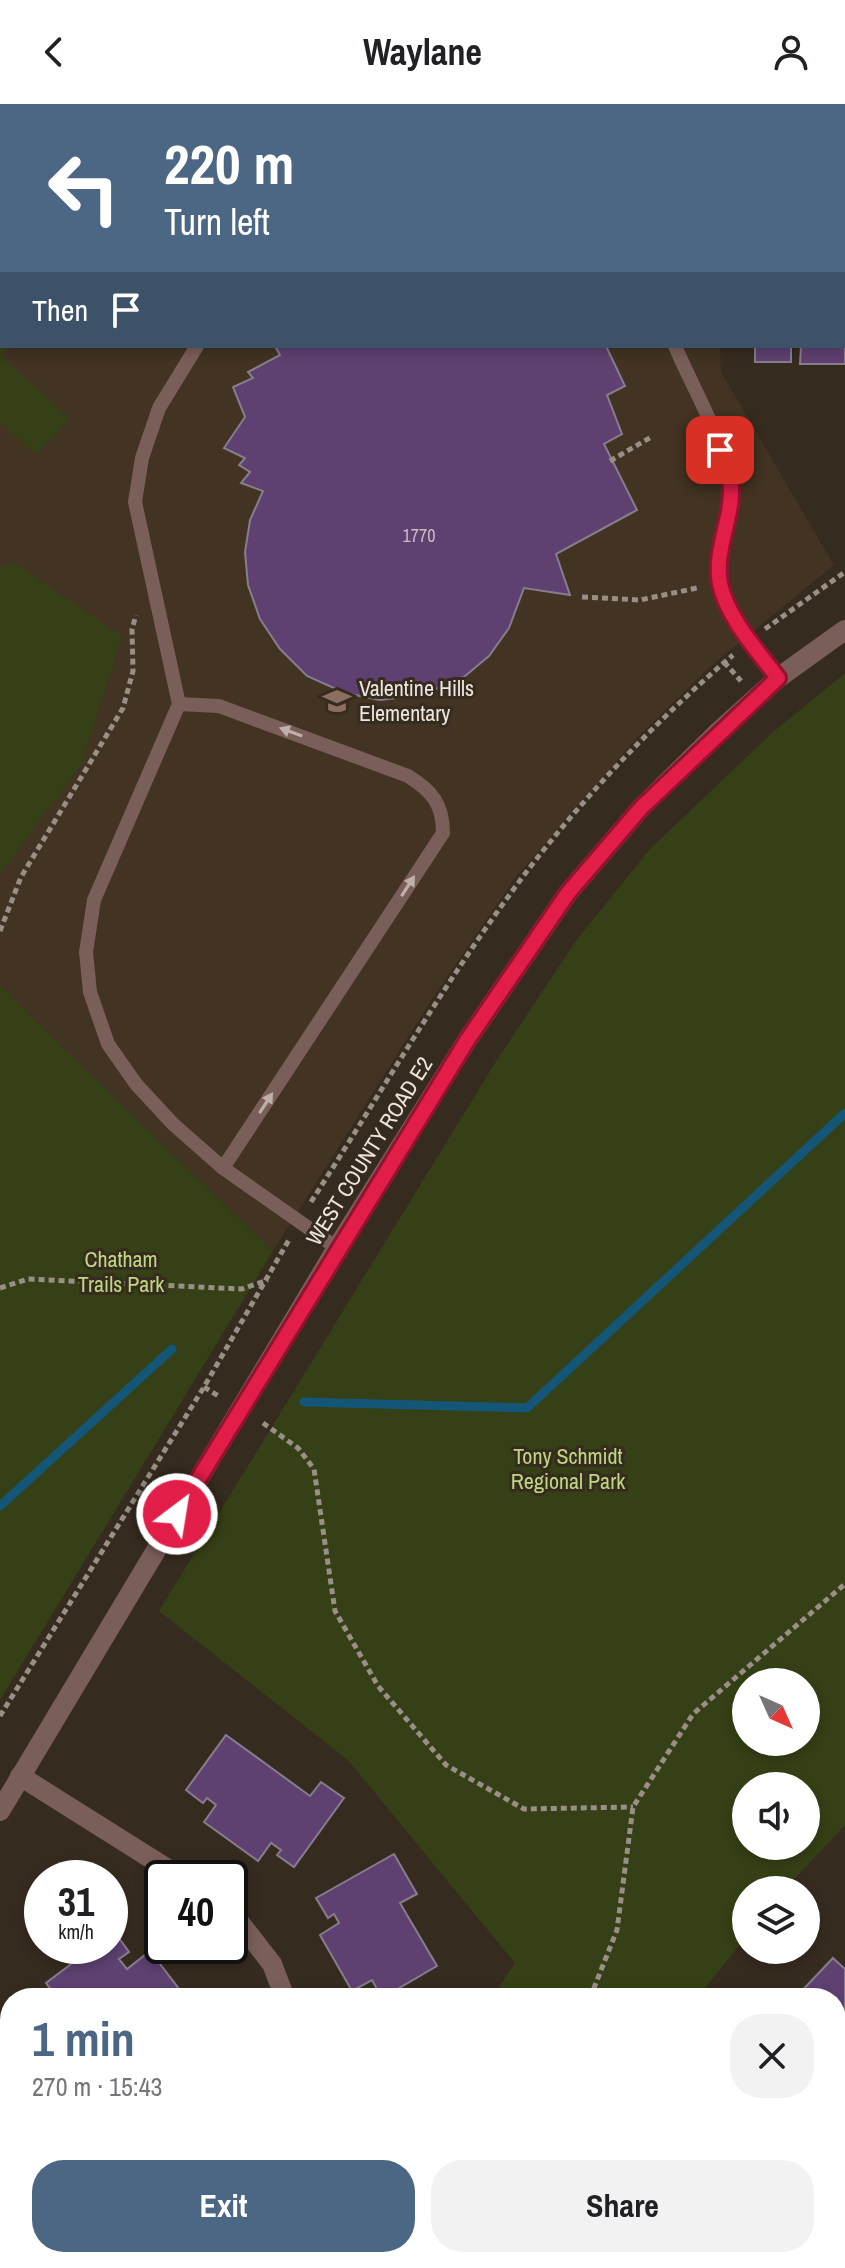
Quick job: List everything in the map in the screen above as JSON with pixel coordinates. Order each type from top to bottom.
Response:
[{"type":"street","name":"WEST COUNTY ROAD E2","points":[[0,1811],[337,1248],[493,1000],[568,893],[641,808],[778,678],[845,630]]},
{"type":"street","points":[[20,1776],[153,1860]]},
{"type":"street","points":[[248,1933],[272,1964],[281,1988]]},
{"type":"lane","points":[[196,348],[159,408],[142,458],[135,502],[179,704],[94,900],[86,952],[90,992],[108,1044],[136,1084],[223,1168],[337,1248]]},
{"type":"lane","points":[[676,348],[730,481],[729,509],[719,548],[720,583],[732,613],[778,678]]},
{"type":"lane","points":[[179,704],[219,706],[408,776],[431,793],[443,814],[443,833],[223,1168]]},
{"type":"path","points":[[610,461],[653,436]]},
{"type":"path","points":[[780,617],[845,572]]},
{"type":"path","points":[[582,597],[640,600],[697,588]]},
{"type":"path","points":[[0,931],[21,877],[123,708],[133,671],[132,629],[136,614]]},
{"type":"path","points":[[322,1185],[477,942],[531,866],[652,731],[724,662]]},
{"type":"path","points":[[0,1716],[281,1255]]},
{"type":"path","points":[[0,1288],[28,1279],[242,1289],[268,1280]]},
{"type":"path","points":[[269,1427],[298,1448],[314,1469],[335,1611],[378,1686],[446,1765],[524,1809],[633,1807]]},
{"type":"path","points":[[594,1988],[617,1930],[633,1807],[693,1714],[845,1584]]},
{"type":"shaded area","name":"Valentine Hills Elementary","points":[[0,348],[720,348],[721,372],[834,565],[711,666],[639,736],[515,878],[431,1001],[273,1251],[0,986]]},
{"type":"green space","points":[[0,348],[7,348],[1,356],[71,419],[36,455],[0,422]]},
{"type":"green space","points":[[15,563],[122,636],[81,765],[0,874],[0,566]]},
{"type":"green space","name":"Tony Schmidt Regional Park","points":[[845,673],[845,1825],[820,1852],[820,1772],[732,1772],[732,1860],[812,1860],[797,1876],[732,1876],[732,1954],[705,1988],[499,1988],[515,1963],[348,1760],[159,1611],[495,1063],[575,942],[650,849],[772,733]]},
{"type":"green space","name":"Chatham Trails Park","points":[[0,986],[273,1251],[0,1700]]},
{"type":"building","points":[[276,348],[607,348],[625,386],[607,395],[622,434],[604,444],[637,510],[556,554],[570,595],[524,588],[509,628],[489,656],[464,677],[422,695],[380,700],[345,693],[307,676],[280,649],[260,619],[248,585],[245,552],[250,520],[263,491],[241,483],[250,472],[239,465],[245,458],[224,448],[245,417],[233,387],[253,378],[248,372],[280,355]]},
{"type":"building","points":[[755,348],[791,348],[791,362],[755,362]]},
{"type":"building","points":[[801,348],[845,348],[845,364],[800,364]]},
{"type":"building","points":[[226,1735],[310,1796],[321,1782],[344,1798],[294,1867],[277,1855],[281,1850],[271,1843],[258,1861],[204,1822],[216,1805],[207,1798],[203,1803],[186,1790]]},
{"type":"building","points":[[394,1854],[417,1894],[400,1903],[437,1966],[399,1988],[376,1988],[372,1980],[357,1988],[350,1988],[320,1935],[339,1923],[334,1914],[328,1918],[316,1898]]},
{"type":"building","points":[[144,1956],[144,1964],[160,1964],[178,1988],[50,1988],[46,1983],[71,1964],[123,1964],[127,1969]]},
{"type":"building","points":[[833,1958],[845,1969],[845,1988],[804,1988]]},
{"type":"waterway","points":[[304,1402],[527,1408],[845,1113]]},
{"type":"waterway","points":[[0,1506],[172,1349]]},
{"type":"place","name":"Valentine Hills Elementary","points":[[337,701]]},
{"type":"route","points":[[177,1514],[337,1248],[509,975],[568,893],[641,808],[778,678],[732,613],[720,583],[719,548],[729,509],[730,481],[720,450]]}]
